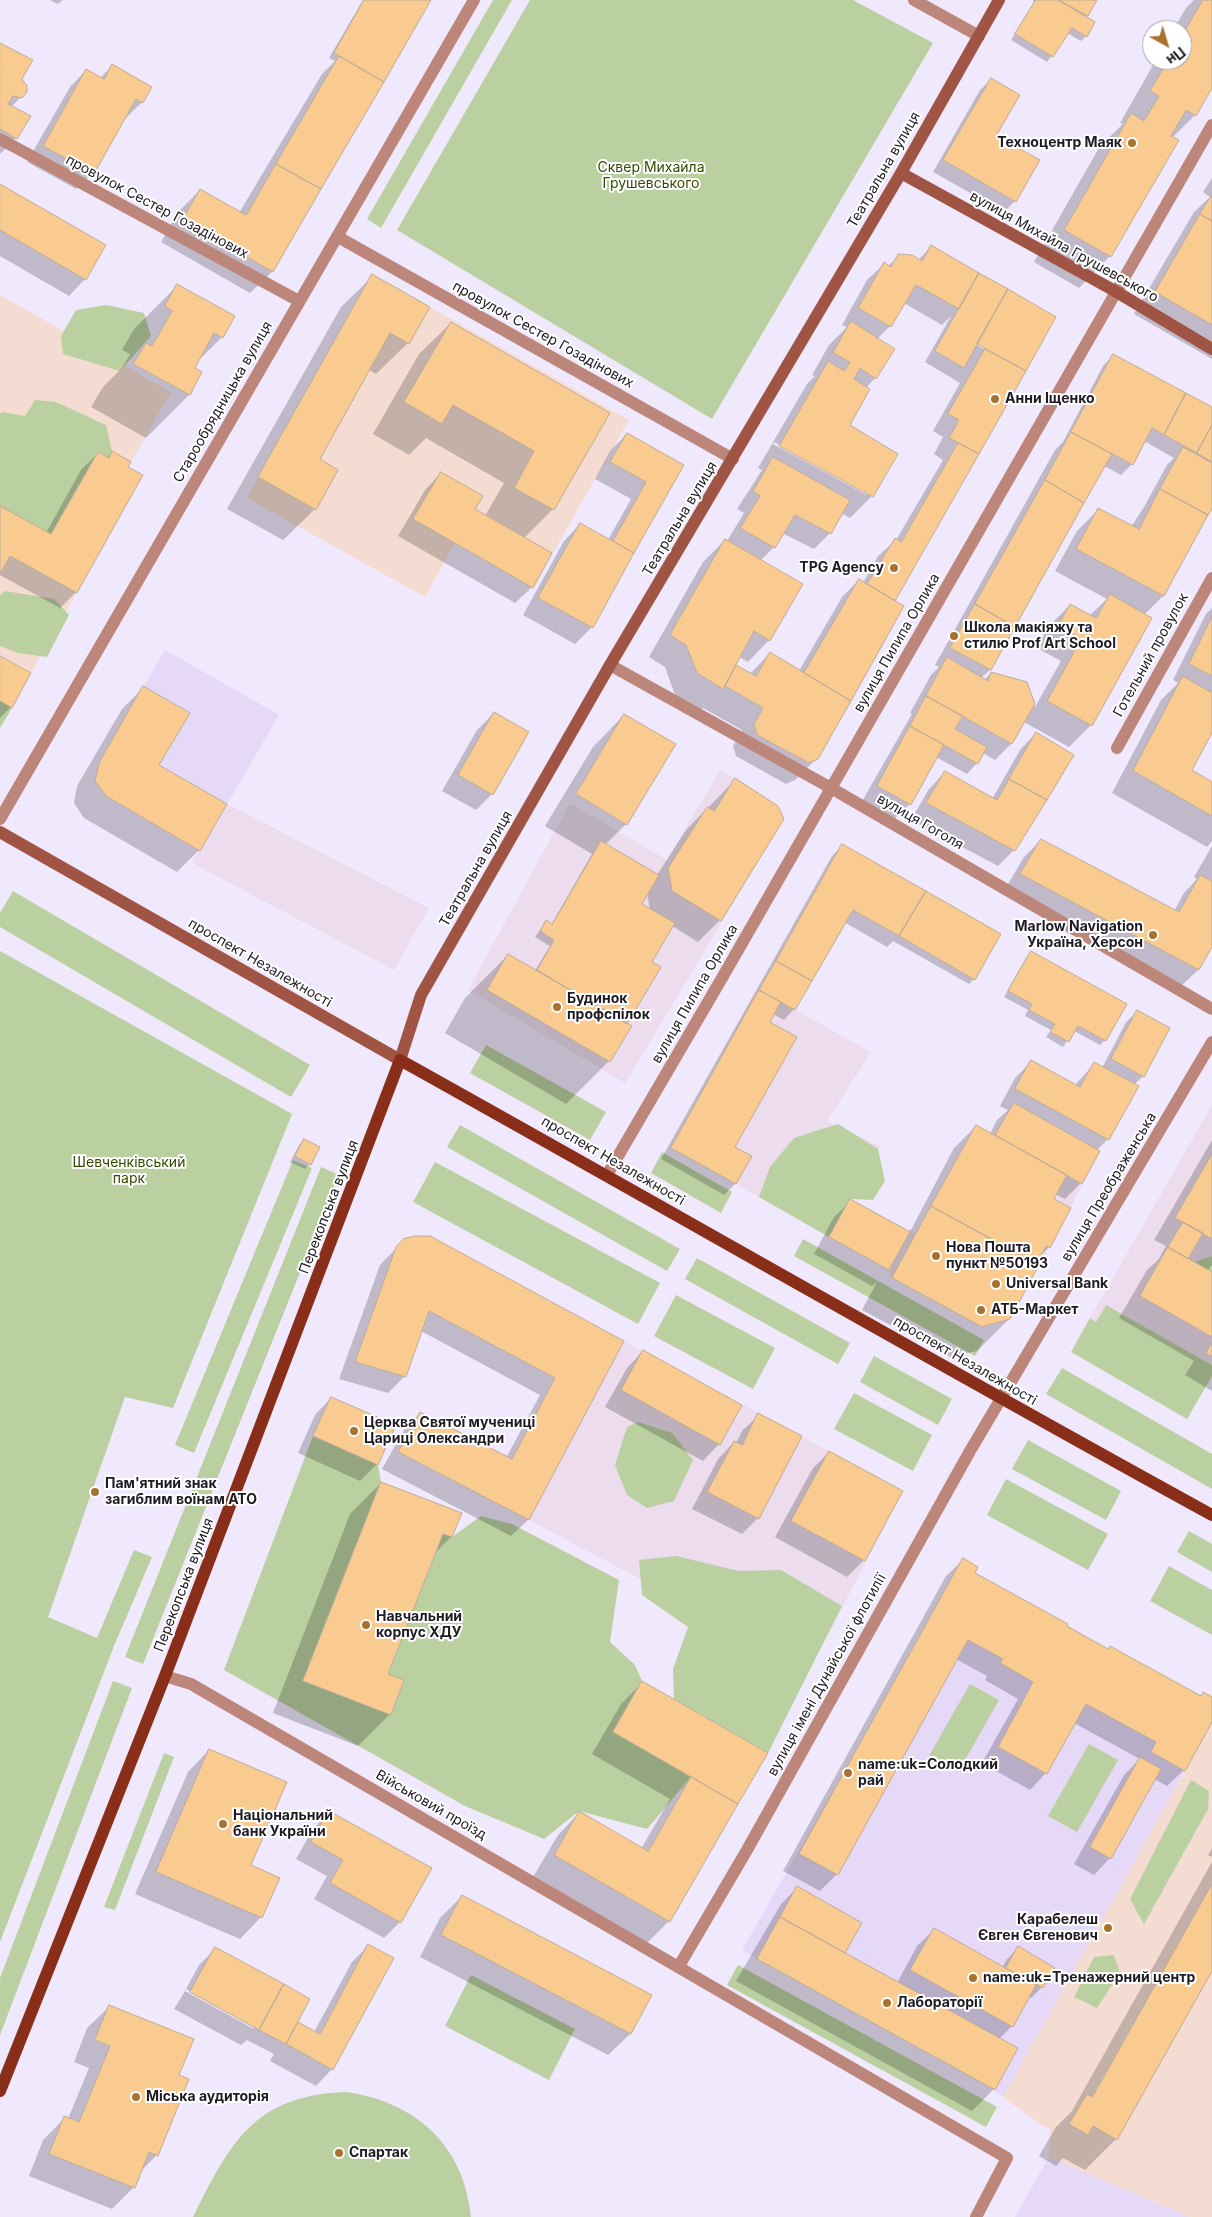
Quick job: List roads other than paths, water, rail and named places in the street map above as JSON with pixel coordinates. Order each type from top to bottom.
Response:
[{"type":"main road","name":"проспект Незалежності","points":[[400,1060],[1212,1515]]},
{"type":"main road","name":"Перекопська вулиця","points":[[0,2091],[165,1676],[400,1060]]},
{"type":"street","name":"Старообрядницька вулиця","points":[[0,819],[474,0]]},
{"type":"street","points":[[914,0],[978,36]]},
{"type":"street","name":"Театральна вулиця","points":[[400,1060],[421,995],[610,664],[733,459],[999,0]]},
{"type":"street","name":"вулиця Пилипа Орлика","points":[[607,1175],[1212,125]]},
{"type":"street","name":"провулок Сестер Гозадінових","points":[[0,140],[299,302]]},
{"type":"street","name":"вулиця Михайла Грушевського","points":[[901,172],[1115,292],[1212,349]]},
{"type":"street","name":"провулок Сестер Гозадінових","points":[[338,237],[733,459]]},
{"type":"street","name":"Готельний провулок","points":[[1117,748],[1212,578]]},
{"type":"street","name":"вулиця Гоголя","points":[[610,664],[831,788],[1212,1009]]},
{"type":"street","name":"проспект Незалежності","points":[[0,832],[400,1060]]},
{"type":"street","name":"вулиця Преображенська","points":[[1002,1398],[1212,1042]]},
{"type":"street","name":"вулиця імені Дунайської флотилії","points":[[679,1966],[756,1833],[960,1468],[1002,1398]]},
{"type":"street","name":"Військовий проїзд","points":[[165,1676],[191,1684],[1007,2158],[976,2217]]},
{"type":"place","name":"Техноцентр Маяк","points":[[1132,143]]},
{"type":"place","name":"Анни Іщенко","points":[[995,399]]},
{"type":"place","name":"TPG Agency","points":[[894,568]]},
{"type":"place","name":"Школа макіяжу та стилю Prof Art School","points":[[954,636]]},
{"type":"place","name":"Marlow Navigation Україна, Херсон","points":[[1153,935]]},
{"type":"place","name":"Будинок профспілок","points":[[557,1007]]},
{"type":"place","name":"Нова Пошта пункт №50193","points":[[936,1256]]},
{"type":"place","name":"Universal Bank","points":[[996,1284]]},
{"type":"place","name":"АТБ-Маркет","points":[[981,1310]]},
{"type":"place","name":"Церква Святої мучениці Цариці Олександри","points":[[354,1431]]},
{"type":"place","name":"Пам'ятний знак загиблим воїнам АТО","points":[[95,1492]]},
{"type":"place","name":"Навчальний корпус ХДУ","points":[[366,1625]]},
{"type":"place","name":"name:uk=Солодкий рай","points":[[848,1773]]},
{"type":"place","name":"Національний банк України","points":[[223,1824]]},
{"type":"place","name":"Карабелеш Євген Євгенович","points":[[1108,1928]]},
{"type":"place","name":"name:uk=Тренажерний центр","points":[[973,1978]]},
{"type":"place","name":"Лабораторії","points":[[887,2003]]},
{"type":"place","name":"Міська аудиторія","points":[[136,2097]]},
{"type":"place","name":"Спартак","points":[[339,2153]]},
{"type":"park label","name":"Сквер Михайла Грушевського","points":[[651,176]]},
{"type":"park label","name":"Шевченківський парк","points":[[129,1172]]}]
